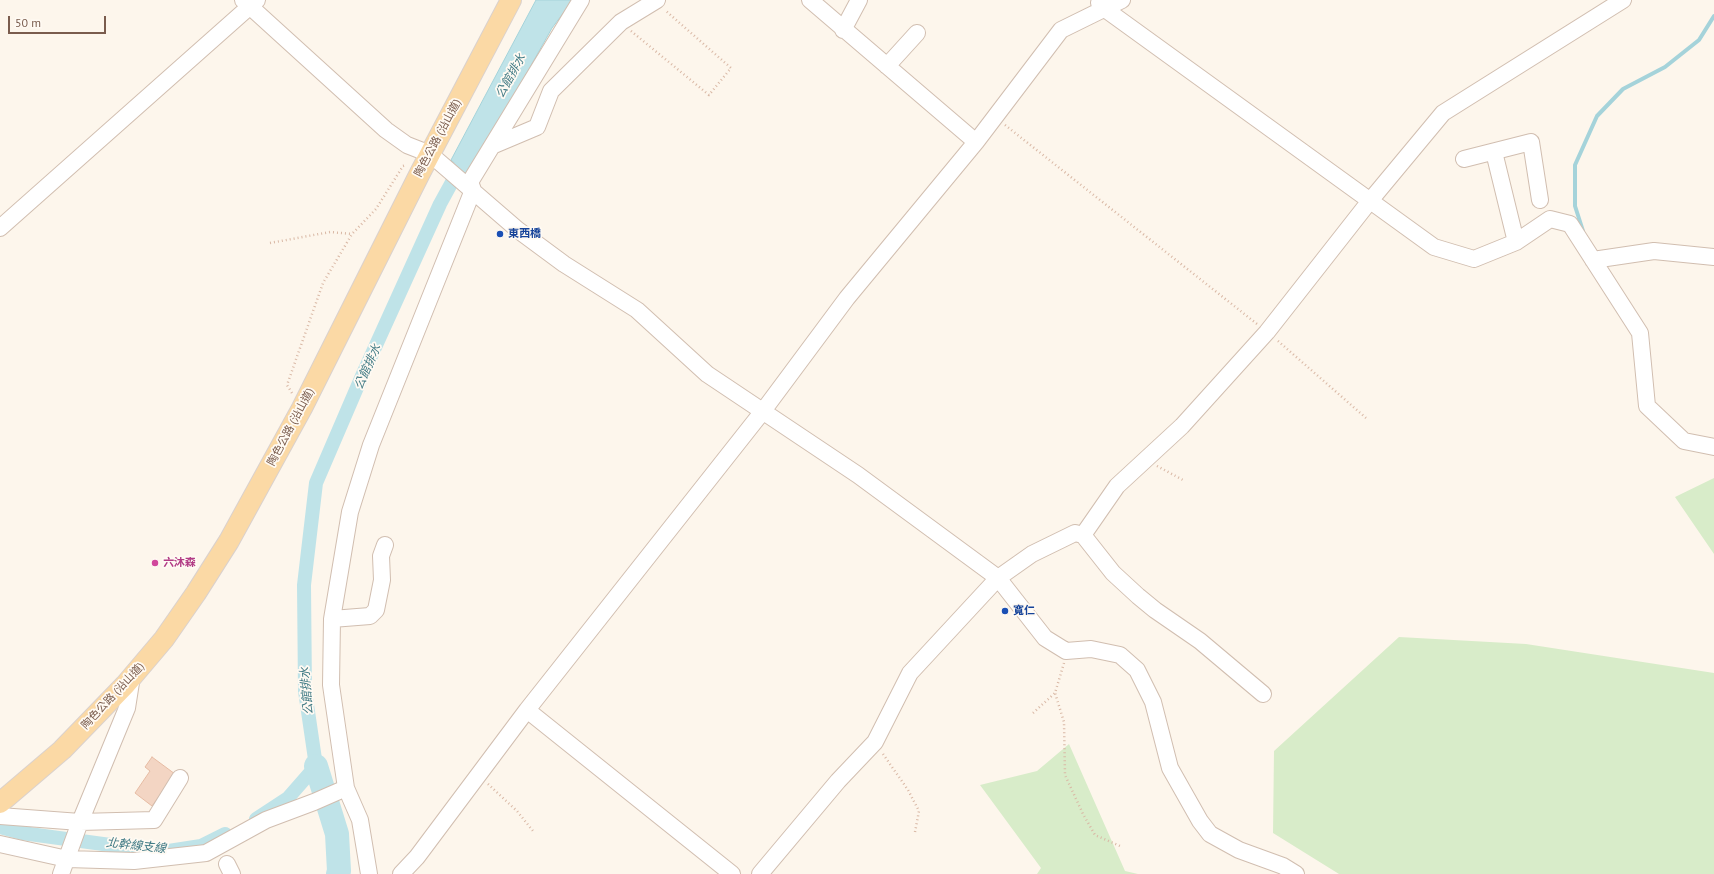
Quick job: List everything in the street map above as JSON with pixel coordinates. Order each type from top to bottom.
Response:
[{"type":"main road","name":"陶色公路 (沿山道)","points":[[0,803],[62,750],[132,676],[164,639],[200,587],[228,541],[302,408],[437,160],[506,4]]},
{"type":"street","points":[[369,874],[360,820],[346,788],[331,685],[332,619],[350,512],[371,445],[473,190],[470,182],[581,0]]},
{"type":"street","points":[[810,0],[843,30],[976,142]]},
{"type":"street","points":[[843,30],[859,0]]},
{"type":"street","points":[[401,874],[417,857],[526,710],[763,411],[847,298],[976,142],[1061,30],[1101,4],[1122,0]]},
{"type":"street","points":[[1083,535],[1117,486],[1182,426],[1267,332],[1369,202],[1443,113],[1623,0]]},
{"type":"street","points":[[492,146],[537,127],[551,91],[621,22],[656,1]]},
{"type":"street","points":[[0,228],[250,2],[386,130],[407,145],[437,160],[518,230],[564,264],[637,310],[707,374],[858,475],[998,578],[1045,638],[1066,651],[1091,648],[1120,655],[1137,670],[1153,702],[1170,768],[1200,822],[1210,834],[1239,850],[1283,866],[1296,874]]},
{"type":"street","points":[[1101,4],[1369,202],[1434,247],[1474,259],[1516,242],[1550,219],[1570,224],[1640,333],[1646,406],[1684,441],[1714,447]]},
{"type":"street","points":[[887,66],[917,33]]},
{"type":"street","points":[[1464,159],[1531,142],[1540,200]]},
{"type":"street","points":[[1494,152],[1516,242]]},
{"type":"street","points":[[1592,260],[1654,251],[1714,257]]},
{"type":"street","points":[[760,874],[838,780],[875,742],[910,673],[998,578],[1032,554],[1075,533],[1083,535],[1113,573],[1138,596],[1177,626],[1200,641],[1263,694]]},
{"type":"street","points":[[332,619],[370,616],[376,610],[382,580],[381,556],[385,545]]},
{"type":"street","points":[[61,874],[80,822],[127,708],[132,676]]},
{"type":"street","points":[[526,710],[732,874]]},
{"type":"street","points":[[0,816],[80,822],[154,820],[180,778]]},
{"type":"street","points":[[0,844],[67,859],[136,867],[206,852],[266,820],[346,788]]},
{"type":"path","points":[[621,22],[709,95],[731,68],[656,1]]},
{"type":"path","points":[[995,117],[1267,332],[1366,418]]},
{"type":"path","points":[[302,408],[287,385],[323,283],[352,234],[376,210],[403,166],[437,160]]},
{"type":"path","points":[[270,243],[330,232],[352,234]]},
{"type":"path","points":[[1145,459],[1183,480]]},
{"type":"path","points":[[1066,651],[1055,693],[1064,722],[1065,775],[1083,814],[1095,835],[1120,846]]},
{"type":"path","points":[[1033,713],[1055,693]]},
{"type":"path","points":[[875,742],[908,790],[919,811],[915,832]]},
{"type":"path","points":[[477,775],[517,811],[533,831]]},
{"type":"green space","points":[[1714,478],[1714,554],[1675,497]]},
{"type":"green space","points":[[1399,637],[1526,644],[1714,673],[1714,874],[1339,874],[1273,833],[1274,751]]},
{"type":"green space","points":[[1069,744],[1125,871],[1138,874],[1037,874],[1041,868],[980,785],[1037,771]]},
{"type":"water","points":[[536,0],[573,0],[552,28],[469,176],[451,160]]},
{"type":"building","points":[[152,757],[175,774],[152,806],[135,793],[150,771],[145,767]]},
{"type":"waterway","points":[[1583,231],[1575,206],[1575,165],[1597,116],[1623,89],[1665,67],[1699,40],[1714,16]]},
{"type":"waterway","name":"公館排水","points":[[256,819],[288,798],[316,766],[305,691],[304,585],[316,483],[362,376],[440,204],[469,151]]},
{"type":"waterway","points":[[316,766],[337,834],[338,874]]},
{"type":"waterway","name":"北幹線支線","points":[[0,827],[22,833],[162,852],[201,846],[225,834]]},
{"type":"place","name":"東西橋","points":[[500,234]]},
{"type":"place","name":"六沐森","points":[[155,563]]},
{"type":"place","name":"寬仁","points":[[1005,611]]}]
